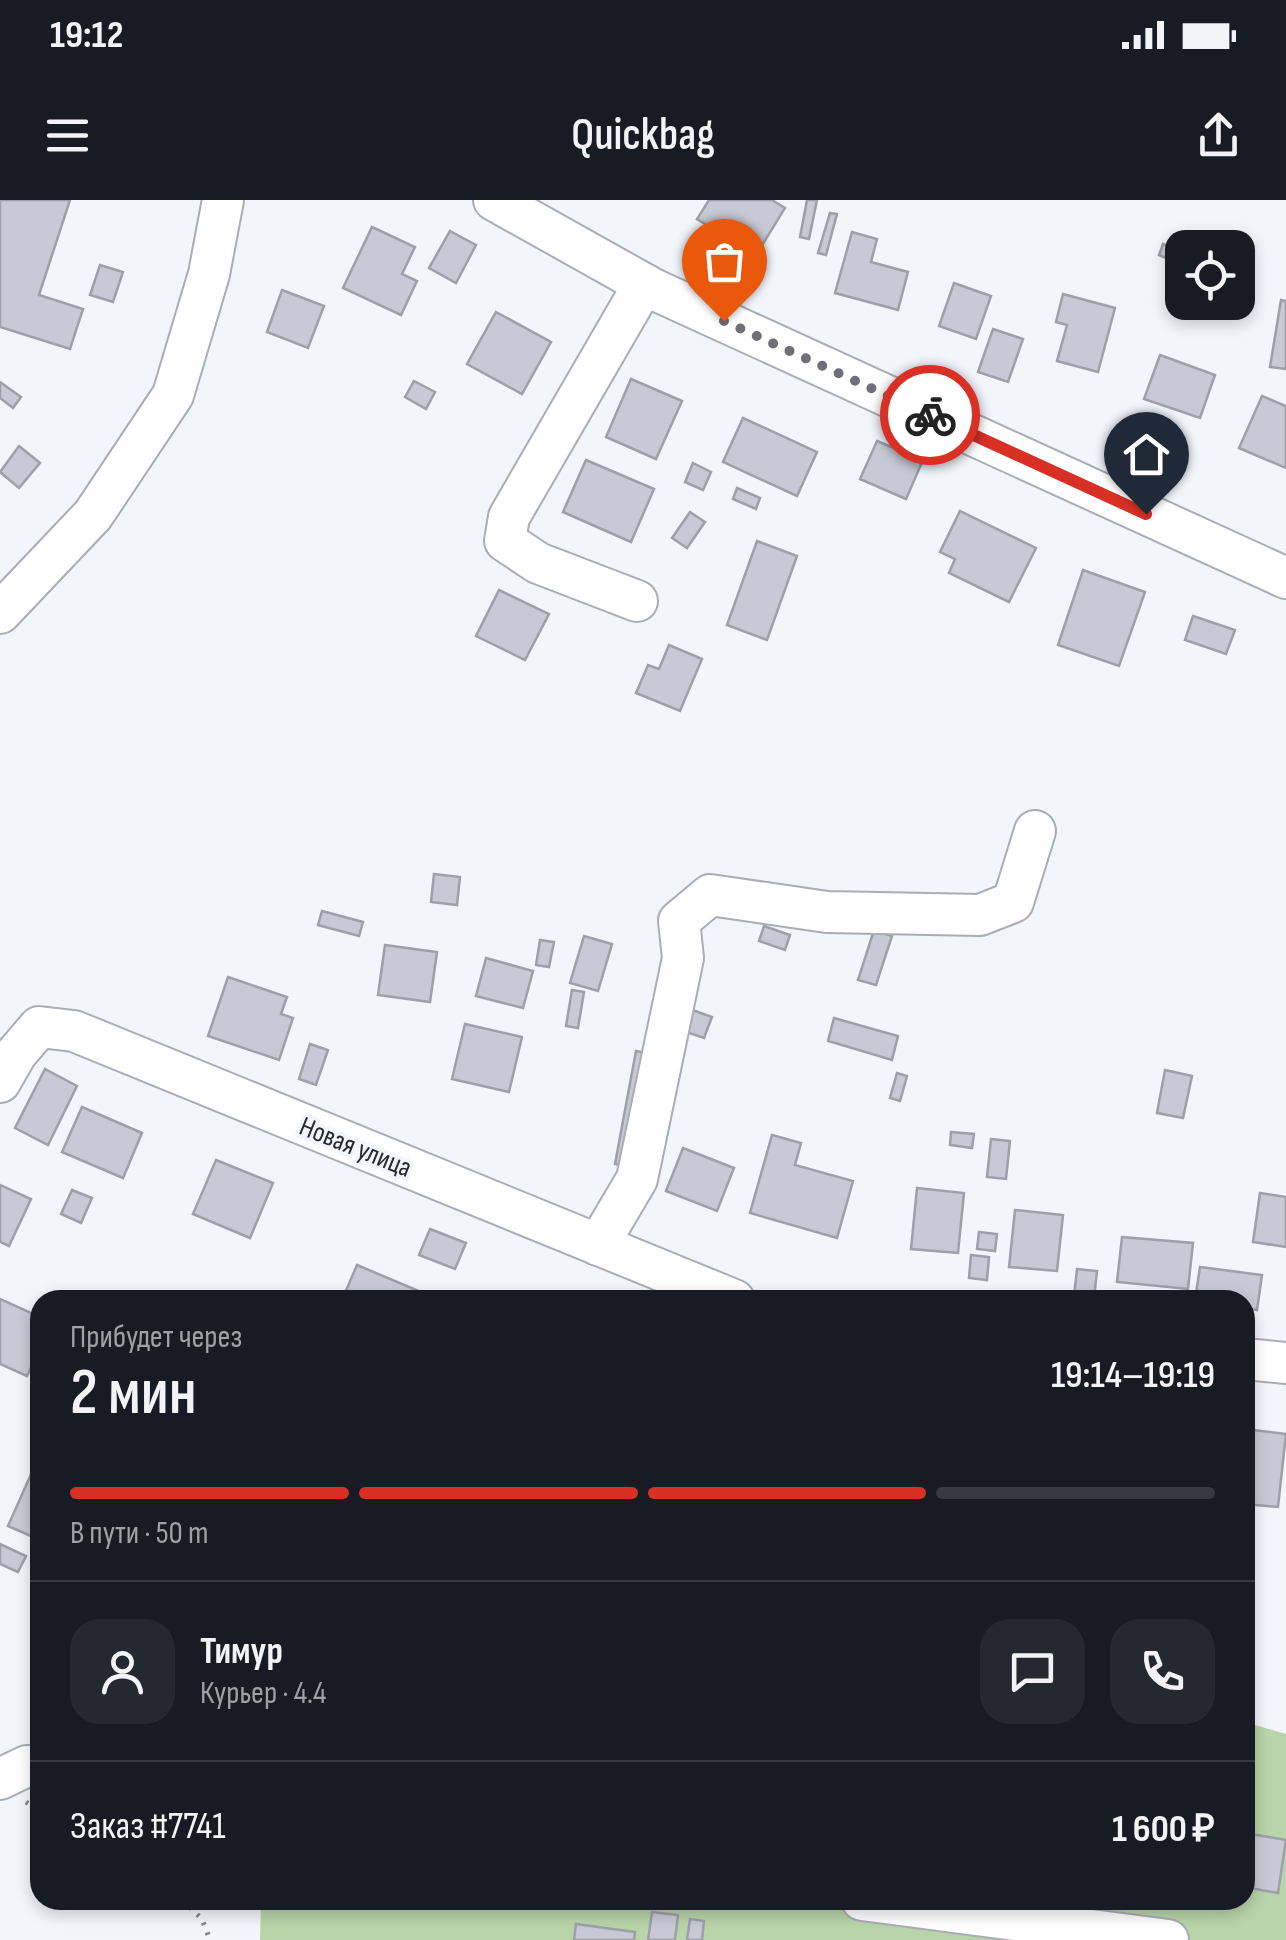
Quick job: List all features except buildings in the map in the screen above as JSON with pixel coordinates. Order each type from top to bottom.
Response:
[{"type":"street","points":[[0,613],[92,515],[173,396],[209,274],[223,200]]},
{"type":"street","points":[[494,200],[644,284],[1286,578]]},
{"type":"street","points":[[637,601],[538,562],[505,541],[510,517],[644,284]]},
{"type":"street","points":[[598,1245],[637,1178],[684,958],[679,921],[710,895],[828,912],[980,915],[1013,902],[1034,832]]},
{"type":"street","name":"Новая улица","points":[[0,1082],[39,1026],[74,1030],[709,1290]]},
{"type":"street","points":[[1255,1360],[1286,1363]]},
{"type":"street","points":[[0,1779],[30,1766]]},
{"type":"street","points":[[938,1910],[1168,1940]]},
{"type":"path","points":[[193,1910],[202,1919],[210,1940]]},
{"type":"green space","points":[[1255,1725],[1286,1734],[1286,1940],[260,1940],[261,1910],[1255,1910]]},
{"type":"way so far","points":[[724,321],[930,415]]},
{"type":"route","points":[[930,415],[1146,514]]}]
